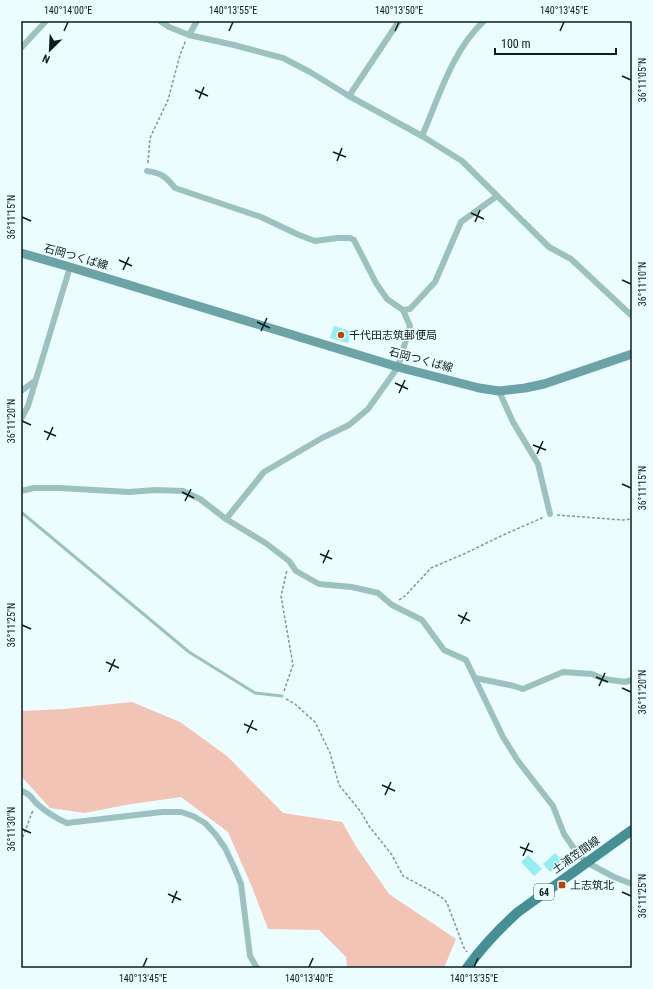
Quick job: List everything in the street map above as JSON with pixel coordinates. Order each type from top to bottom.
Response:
[{"type":"main road","name":"石岡つくば線","points":[[21,253],[398,367],[479,388],[499,391],[544,384],[632,354]]},
{"type":"main road","name":"土浦笠間線","points":[[470,964],[502,926],[518,912],[632,830]]},
{"type":"street","points":[[21,48],[46,21]]},
{"type":"street","points":[[160,21],[169,27],[189,35],[234,44],[282,58],[310,72],[349,96],[422,136],[462,161],[549,247],[571,259],[632,316]]},
{"type":"street","points":[[189,35],[197,21]]},
{"type":"street","points":[[422,136],[449,72],[464,44],[484,21]]},
{"type":"street","points":[[349,96],[397,22]]},
{"type":"street","points":[[147,171],[158,172],[166,177],[176,188],[261,217],[315,241],[337,238],[350,238],[354,240],[376,283],[387,299],[403,310],[410,326],[398,367],[368,409],[349,425],[322,438],[264,472],[226,519]]},
{"type":"street","points":[[403,310],[410,309],[435,282],[461,222],[497,196]]},
{"type":"street","points":[[21,419],[28,406],[70,267]]},
{"type":"street","points":[[21,391],[35,381]]},
{"type":"street","points":[[499,391],[512,422],[538,464],[550,514]]},
{"type":"street","points":[[21,491],[34,488],[129,492],[155,490],[183,491],[200,499],[226,519],[267,544],[289,561],[296,571],[319,584],[352,587],[378,593],[392,605],[422,620],[444,650],[466,660],[503,737],[518,761],[553,806],[564,834],[572,847],[586,862],[632,884]]},
{"type":"street","points":[[475,678],[523,689],[563,672],[592,674],[604,679],[625,682],[632,680]]},
{"type":"street","points":[[21,790],[28,793],[35,802],[58,819],[67,823],[162,812],[181,812],[193,816],[205,823],[226,848],[241,884],[250,956],[257,968]]},
{"type":"lane","points":[[21,512],[190,652],[255,693],[282,696]]},
{"type":"path","points":[[147,171],[150,138],[168,100],[180,55],[189,35]]},
{"type":"path","points":[[392,605],[405,596],[431,568],[550,514],[623,520],[632,519]]},
{"type":"path","points":[[289,561],[281,596],[293,665],[282,696],[295,704],[315,722],[330,753],[339,785],[361,812],[369,826],[392,855],[403,876],[433,892],[444,899],[447,903],[470,964]]},
{"type":"path","points":[[21,842],[35,802]]},
{"type":"shaded area","points":[[132,702],[180,722],[227,756],[283,813],[342,822],[357,848],[389,894],[456,939],[444,968],[347,968],[346,957],[319,930],[268,929],[252,887],[228,832],[181,797],[125,805],[85,813],[50,808],[21,776],[21,711],[64,709]]},
{"type":"building","points":[[334,326],[351,331],[348,343],[330,338]]},
{"type":"building","points":[[555,853],[563,861],[550,872],[543,864]]},
{"type":"building","points":[[528,855],[542,869],[534,876],[521,862]]},
{"type":"place","name":"千代田志筑郵便局","points":[[341,335]]},
{"type":"place","name":"上志筑北","points":[[562,885]]}]
